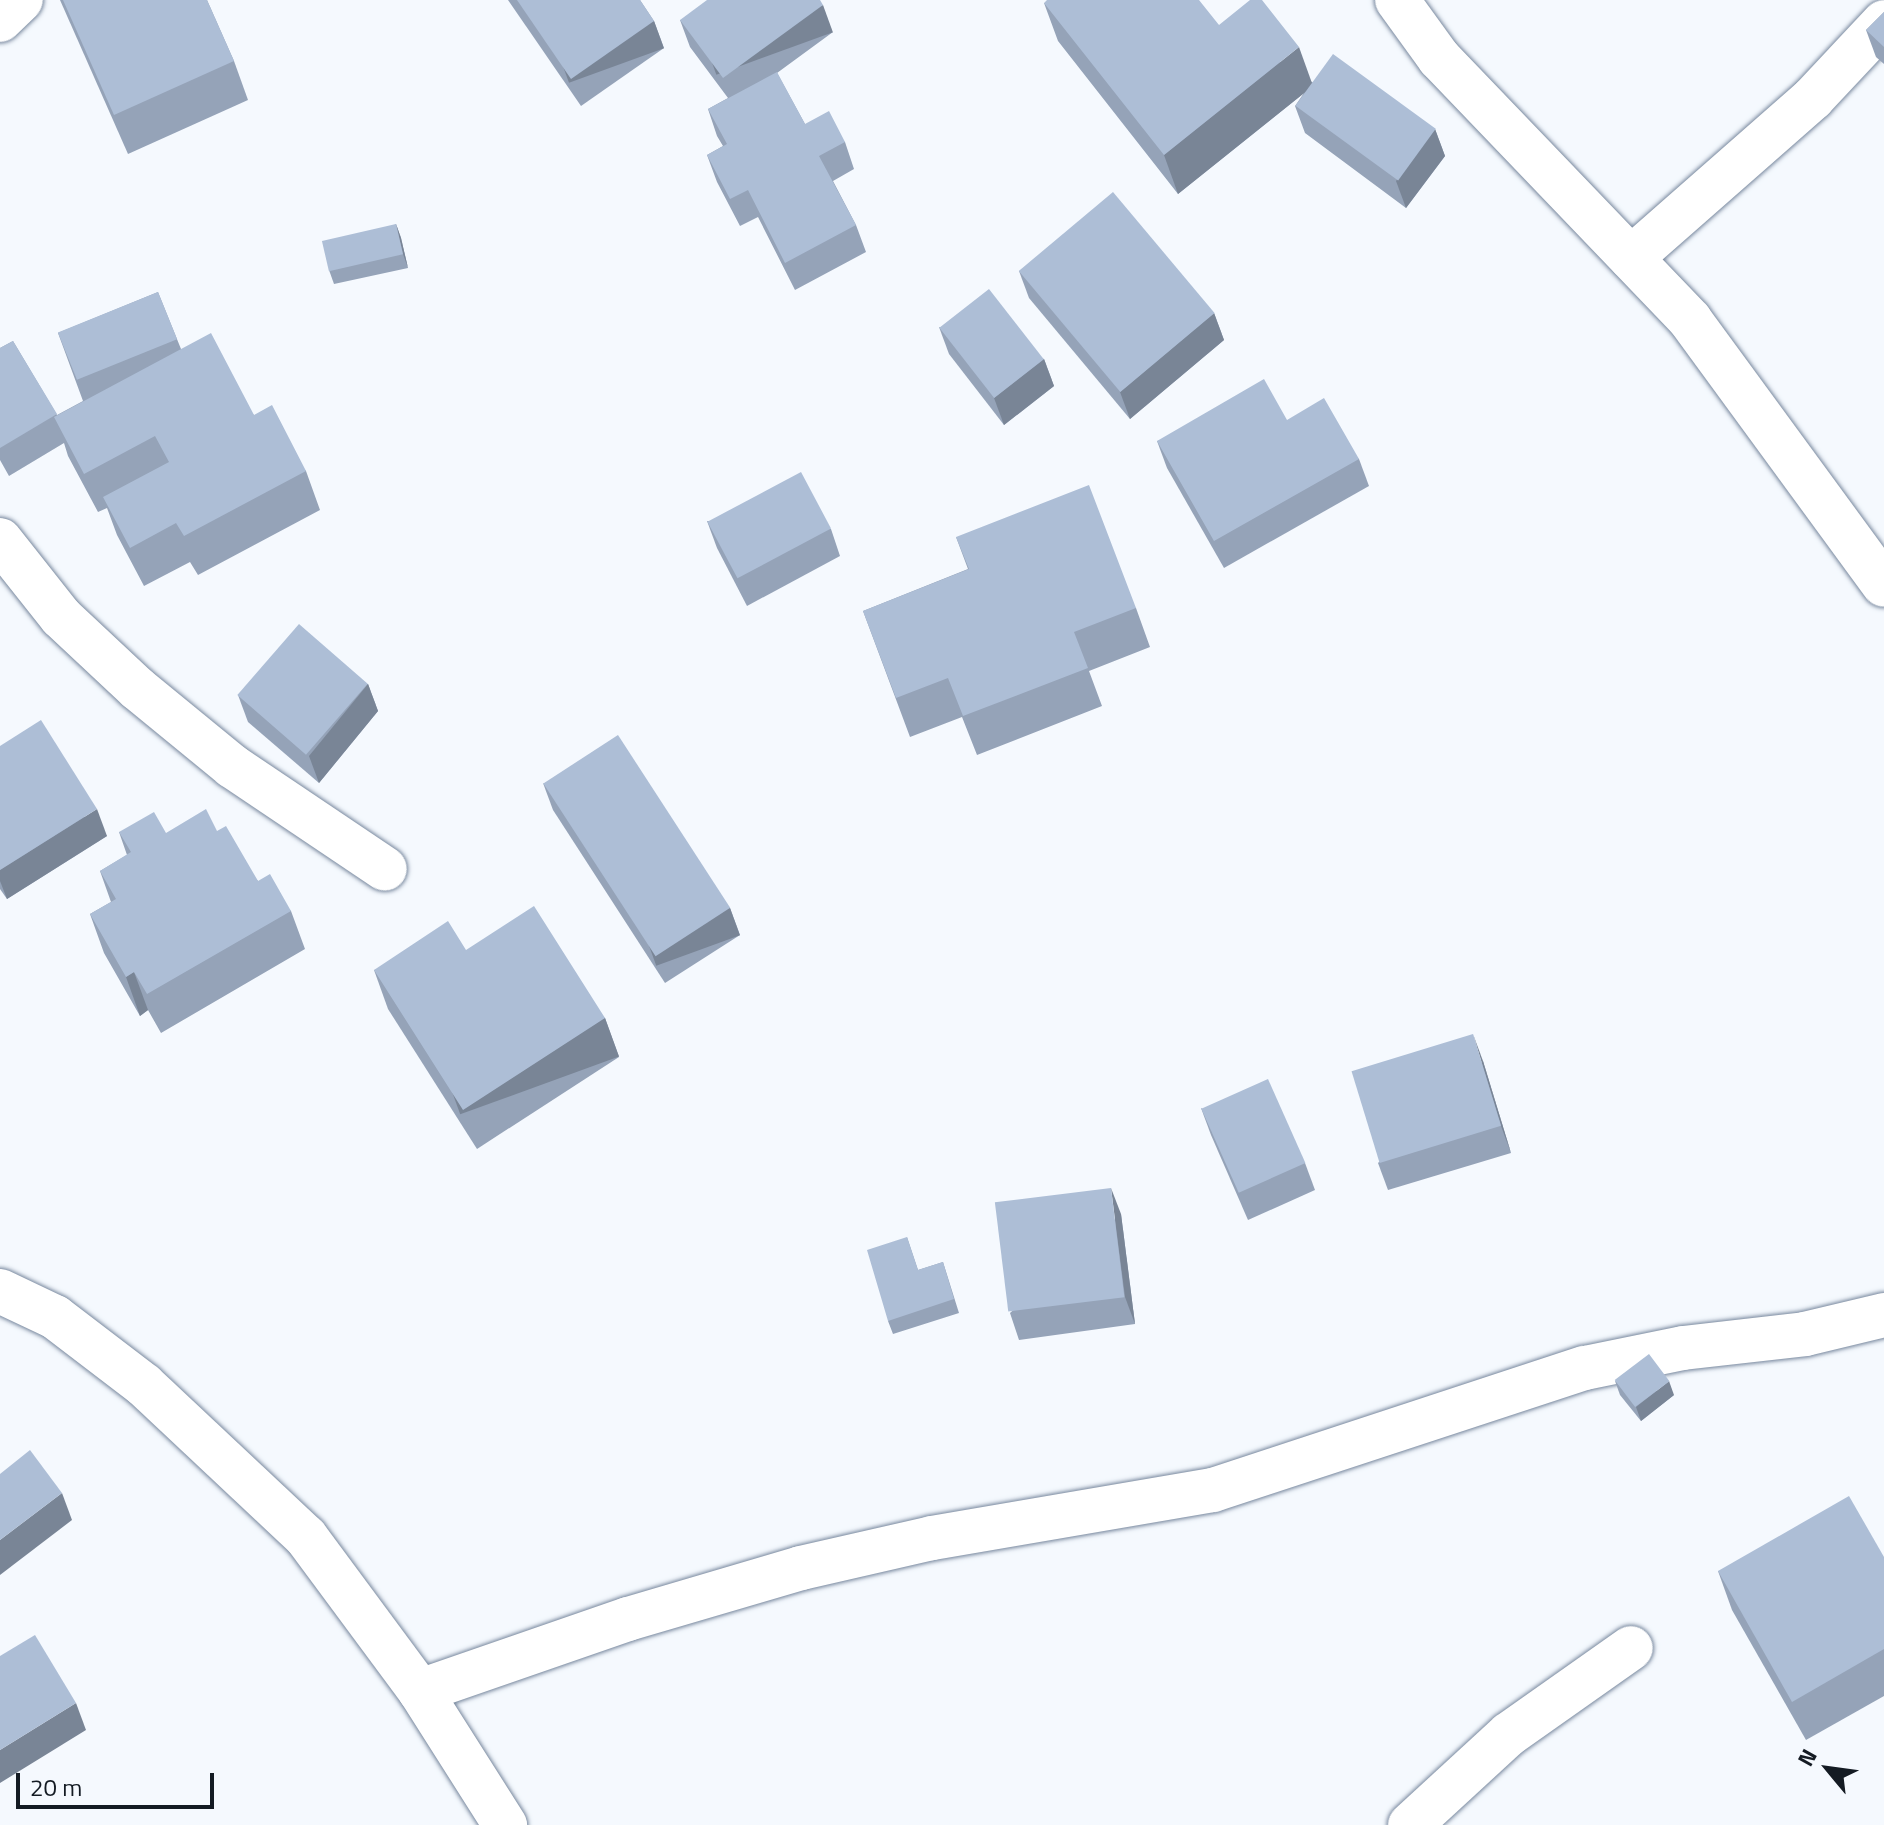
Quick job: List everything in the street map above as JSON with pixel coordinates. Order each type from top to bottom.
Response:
[{"type":"street","points":[[0,20],[21,0]]},
{"type":"street","points":[[1397,0],[1439,58],[1690,320],[1884,585]]},
{"type":"street","points":[[1631,258],[1813,98],[1884,22]]},
{"type":"street","points":[[0,540],[61,617],[138,689],[232,766],[385,869]]},
{"type":"street","points":[[0,1291],[55,1317],[144,1385],[306,1537],[420,1691],[505,1825]]},
{"type":"street","points":[[420,1691],[628,1619],[801,1568],[932,1538],[1213,1490],[1585,1368],[1683,1348],[1805,1334],[1884,1315]]},
{"type":"street","points":[[1410,1825],[1509,1734],[1631,1648]]},
{"type":"building","points":[[63,0],[207,0],[234,61],[114,115]]},
{"type":"building","points":[[517,0],[640,0],[654,21],[571,79]]},
{"type":"building","points":[[707,0],[820,0],[823,5],[723,78],[680,20]]},
{"type":"building","points":[[1047,0],[1199,0],[1219,25],[1250,0],[1262,0],[1299,47],[1164,155],[1044,3]]},
{"type":"building","points":[[1884,12],[1884,47],[1866,30]]},
{"type":"building","points":[[1333,54],[1436,129],[1398,180],[1295,106]]},
{"type":"building","points":[[777,72],[805,124],[829,111],[845,142],[819,156],[856,225],[785,263],[748,190],[730,199],[707,155],[727,144],[708,109]]},
{"type":"building","points":[[1113,192],[1215,313],[1120,392],[1019,271]]},
{"type":"building","points":[[396,224],[403,254],[329,271],[322,241]]},
{"type":"building","points":[[989,289],[1044,359],[994,398],[939,328]]},
{"type":"building","points":[[158,292],[177,339],[77,380],[58,332]]},
{"type":"building","points":[[211,333],[254,415],[272,405],[306,471],[184,536],[176,523],[130,548],[103,497],[169,462],[155,436],[84,474],[54,417]]},
{"type":"building","points":[[13,341],[57,414],[0,448],[0,348]]},
{"type":"building","points":[[1264,379],[1287,420],[1324,398],[1359,459],[1214,541],[1157,441]]},
{"type":"building","points":[[801,472],[831,529],[737,578],[707,522]]},
{"type":"building","points":[[1089,485],[1136,608],[1074,632],[1088,668],[963,716],[948,678],[896,698],[863,611],[969,569],[956,537]]},
{"type":"building","points":[[299,624],[368,684],[306,755],[237,695]]},
{"type":"building","points":[[41,720],[97,809],[0,870],[0,746]]},
{"type":"building","points":[[618,735],[730,908],[656,956],[543,783]]},
{"type":"building","points":[[206,809],[217,831],[226,826],[258,881],[270,874],[291,911],[147,994],[134,972],[126,977],[90,914],[116,899],[100,871],[131,852],[119,832],[154,812],[166,833]]},
{"type":"building","points":[[534,906],[605,1018],[463,1110],[374,970],[448,921],[466,950]]},
{"type":"building","points":[[1473,1034],[1501,1126],[1380,1163],[1352,1071]]},
{"type":"building","points":[[1268,1079],[1305,1163],[1239,1193],[1201,1109]]},
{"type":"building","points":[[1111,1188],[1124,1297],[1008,1311],[995,1202]]},
{"type":"building","points":[[907,1237],[918,1270],[943,1262],[954,1299],[888,1321],[867,1250]]},
{"type":"building","points":[[1649,1354],[1669,1381],[1635,1407],[1615,1380]]},
{"type":"building","points":[[30,1450],[62,1493],[0,1540],[0,1474]]},
{"type":"building","points":[[1849,1496],[1884,1557],[1884,1649],[1792,1702],[1718,1571]]},
{"type":"building","points":[[35,1635],[76,1703],[0,1750],[0,1656]]}]
